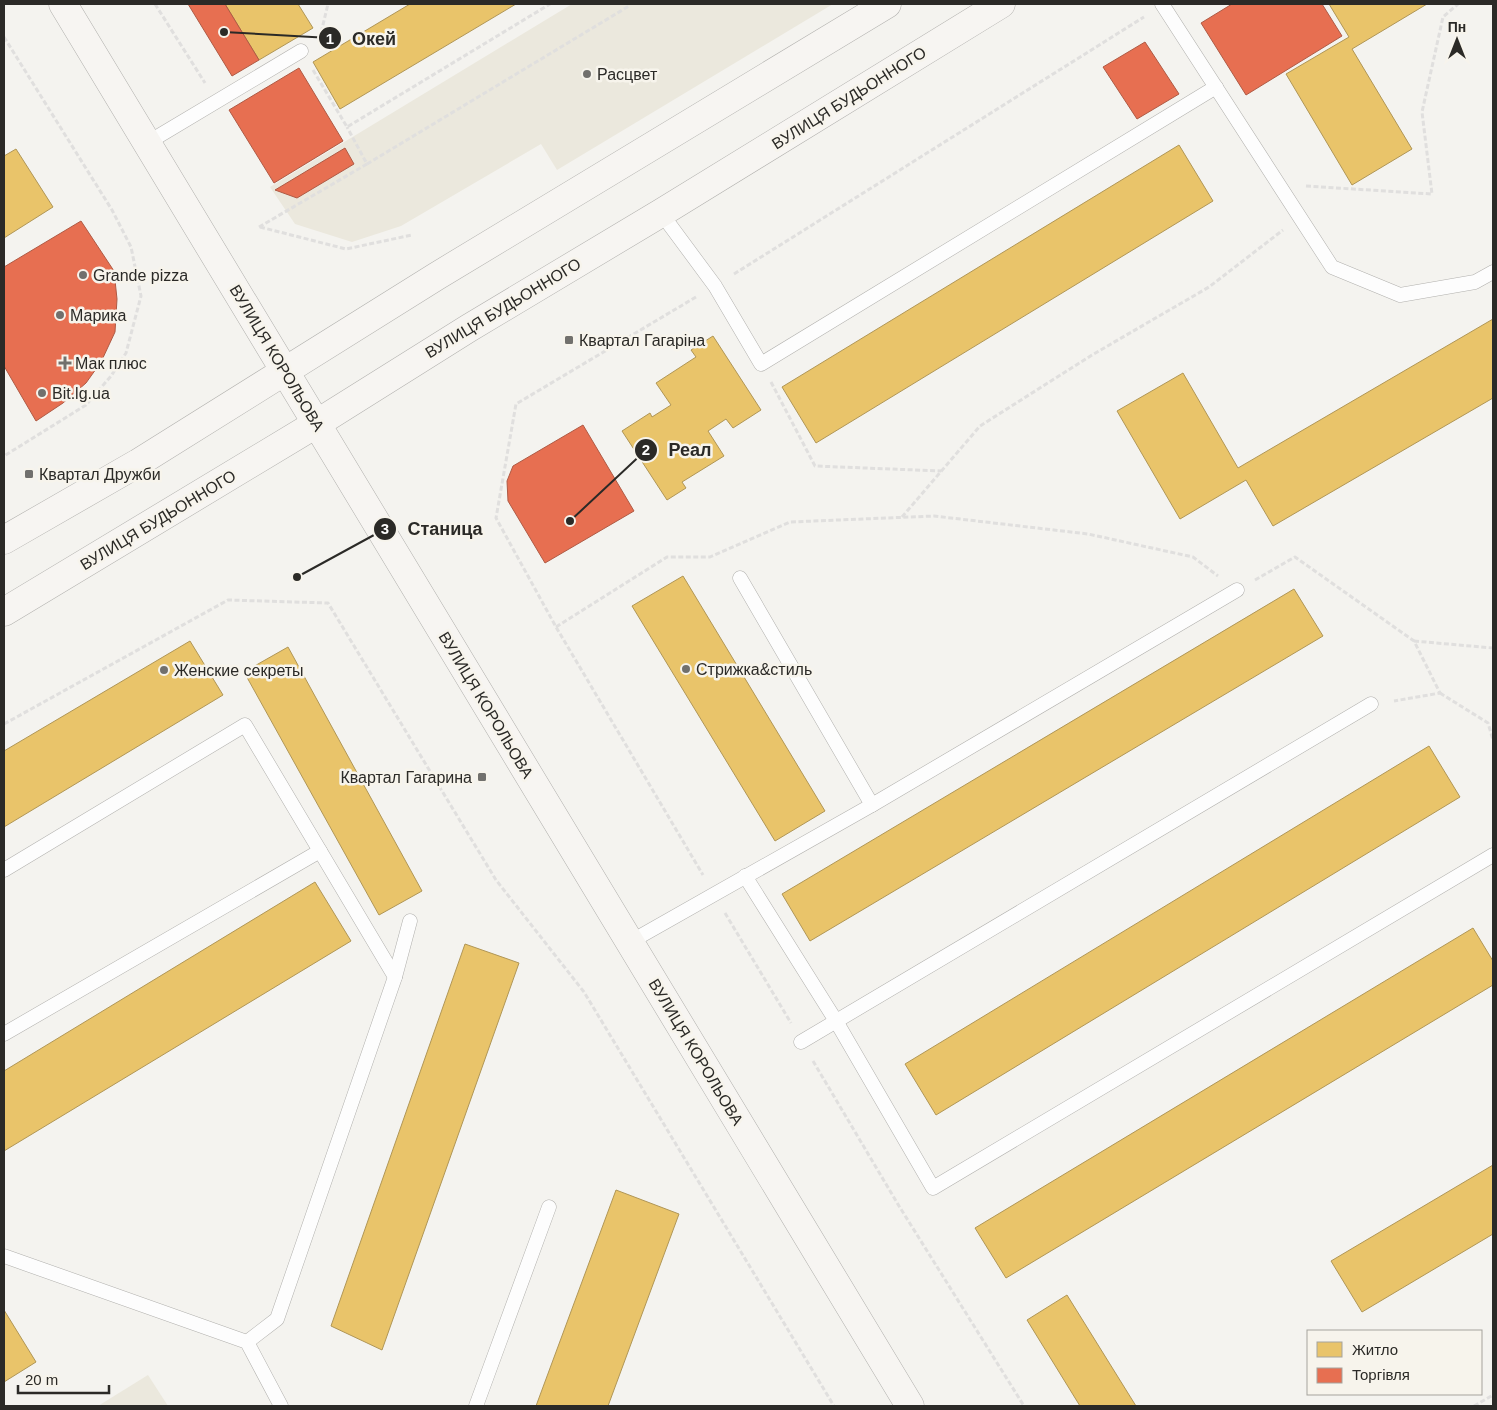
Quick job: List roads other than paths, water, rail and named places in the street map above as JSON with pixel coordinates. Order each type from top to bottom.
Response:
[{"type":"main road","name":"ВУЛИЦЯ КОРОЛЬОВА","points":[[63,4],[910,1406]]},
{"type":"main road","points":[[4,540],[138,463],[284,371],[887,4]]},
{"type":"main road","name":"ВУЛИЦЯ БУДЬОННОГО","points":[[4,612],[316,424],[469,328],[1002,4]]},
{"type":"lane","points":[[1162,5],[1332,268],[1400,295],[1475,282],[1493,272]]},
{"type":"lane","points":[[147,143],[301,50]]},
{"type":"lane","points":[[661,213],[715,286],[761,364],[1216,87]]},
{"type":"lane","points":[[740,578],[872,805]]},
{"type":"lane","points":[[630,942],[872,805],[1237,590]]},
{"type":"lane","points":[[801,1042],[1370,704]]},
{"type":"lane","points":[[4,870],[245,725],[394,977]]},
{"type":"lane","points":[[4,1034],[320,851]]},
{"type":"lane","points":[[745,876],[836,1021],[933,1188],[1493,855]]},
{"type":"lane","points":[[246,1342],[277,1319],[394,977],[410,921]]},
{"type":"lane","points":[[476,1406],[549,1207]]},
{"type":"lane","points":[[4,1256],[246,1342],[281,1406]]},
{"type":"place","name":"Окей","points":[[224,32]]},
{"type":"place","name":"Расцвет","points":[[587,74]]},
{"type":"place","name":"Grande pizza","points":[[83,275]]},
{"type":"place","name":"Марика","points":[[60,315]]},
{"type":"place","name":"Квартал Гагаріна","points":[[569,340]]},
{"type":"place","name":"Мак плюс","points":[[65,363]]},
{"type":"place","name":"Bit.lg.ua","points":[[42,393]]},
{"type":"place","name":"Квартал Дружби","points":[[29,474]]},
{"type":"place","name":"Реал","points":[[570,521]]},
{"type":"place","name":"Станица","points":[[297,577]]},
{"type":"place","name":"Стрижка&стиль","points":[[686,669]]},
{"type":"place","name":"Женские секреты","points":[[164,670]]},
{"type":"place","name":"Квартал Гагарина","points":[[482,777]]}]
